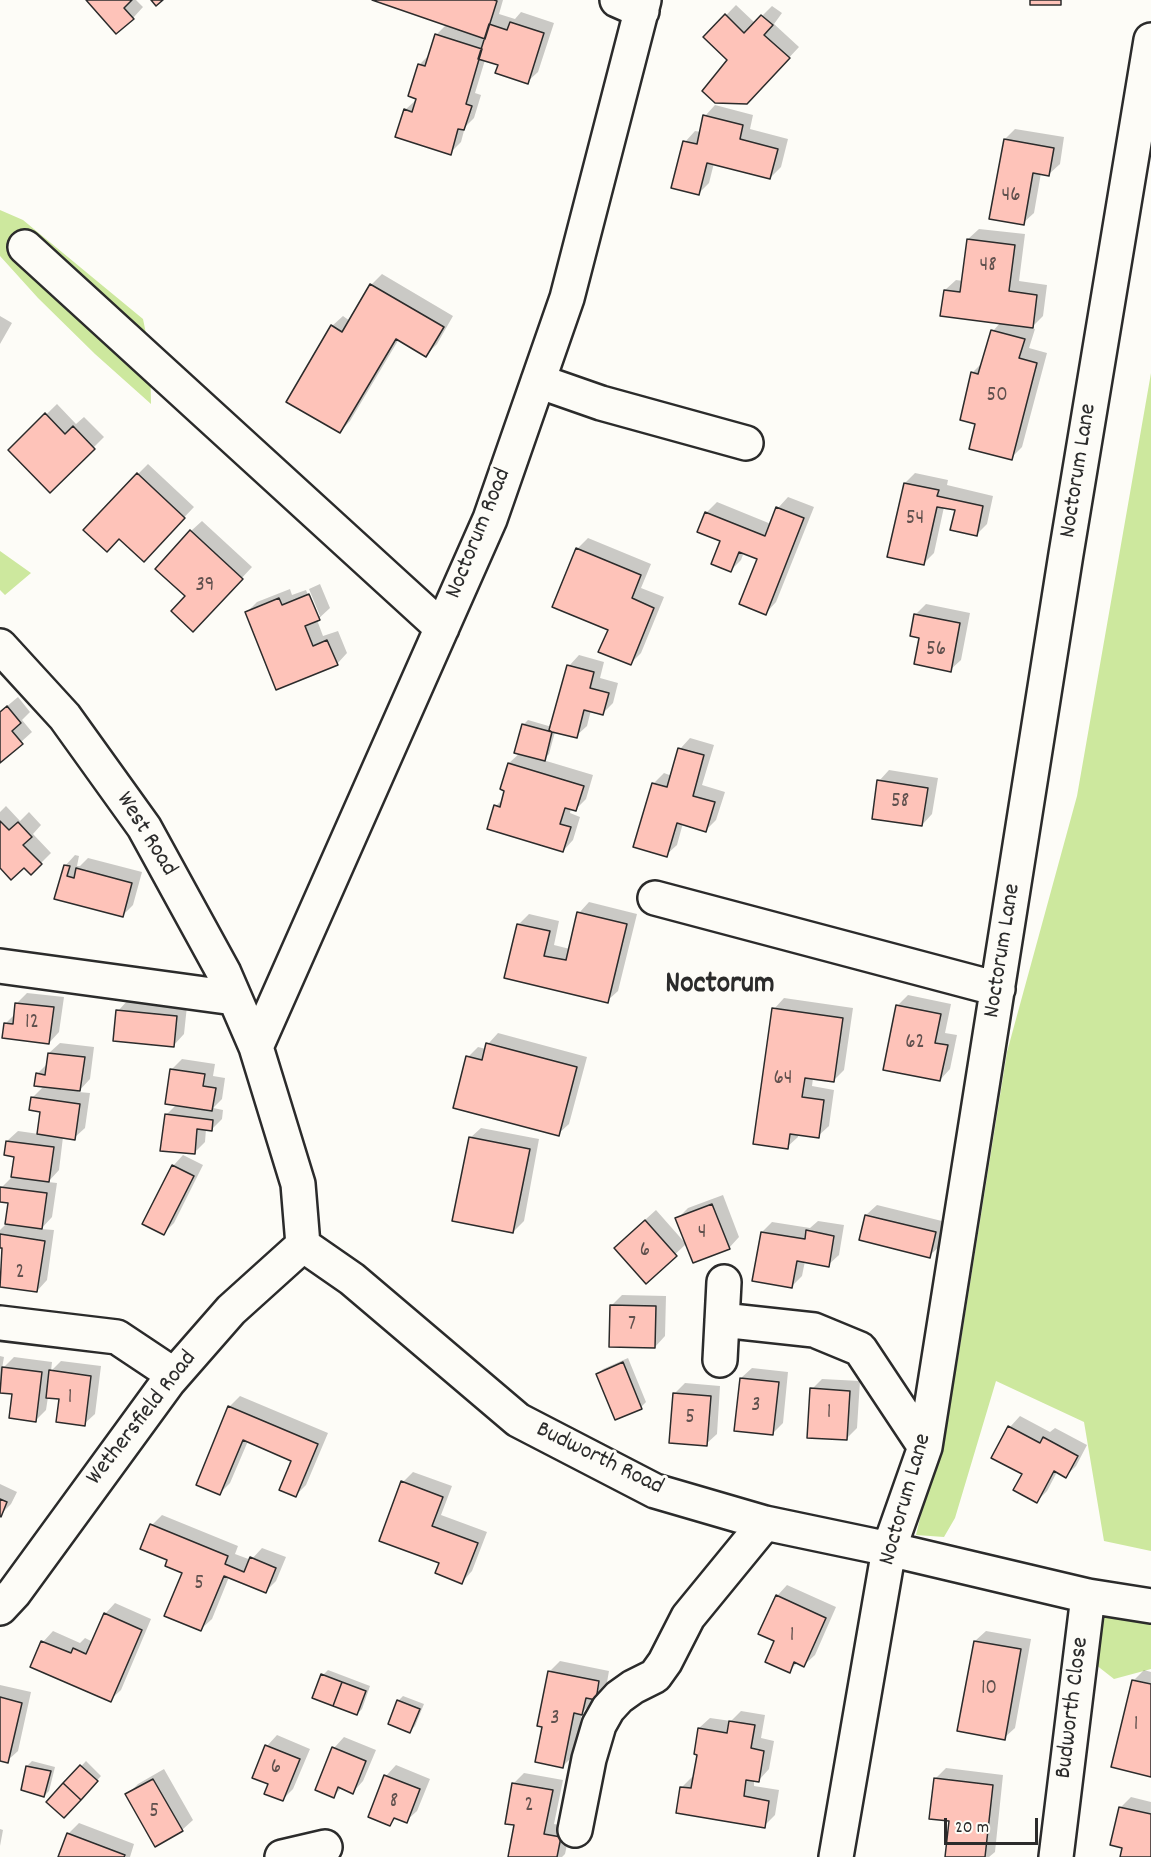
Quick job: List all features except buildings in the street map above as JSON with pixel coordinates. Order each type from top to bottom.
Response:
[{"type":"street","name":"Noctorum Road","points":[[256,1047],[490,519],[567,298],[635,4]]},
{"type":"street","name":"Noctorum Lane","points":[[836,1857],[889,1549],[926,1447],[1066,554],[1151,40]]},
{"type":"street","points":[[25,246],[442,628]]},
{"type":"street","points":[[538,381],[601,403],[746,443]]},
{"type":"street","name":"West Road","points":[[0,646],[65,717],[144,827],[224,974],[256,1047]]},
{"type":"street","points":[[655,898],[998,989]]},
{"type":"street","points":[[0,966],[234,998]]},
{"type":"street","points":[[256,1047],[298,1184],[303,1245]]},
{"type":"street","name":"Wethersfield Road","points":[[4,1594],[174,1375],[231,1311],[303,1245]]},
{"type":"street","name":"Budworth Road","points":[[303,1245],[352,1279],[518,1420],[655,1491],[765,1522],[1088,1596],[1151,1606]]},
{"type":"street","points":[[720,1360],[724,1282]]},
{"type":"street","points":[[722,1320],[814,1330],[860,1349],[926,1447]]},
{"type":"street","points":[[0,1323],[117,1337],[174,1375]]},
{"type":"street","points":[[575,1830],[589,1759],[599,1725],[608,1709],[633,1687],[655,1676],[665,1662],[688,1617],[765,1522]]},
{"type":"street","name":"Budworth Close","points":[[1056,1857],[1088,1596]]},
{"type":"street","points":[[282,1857],[325,1847]]},
{"type":"green space","points":[[0,210],[23,220],[143,319],[150,353],[151,404],[95,354],[38,298],[0,256]]},
{"type":"green space","points":[[1151,373],[1151,1551],[1104,1541],[1084,1422],[996,1381],[955,1518],[944,1537],[916,1535],[957,1365],[1007,1052],[1077,796]]},
{"type":"green space","points":[[0,551],[31,573],[5,595],[0,590]]},
{"type":"green space","points":[[1082,1604],[1151,1607],[1151,1669],[1114,1679],[1091,1661]]},
{"type":"district","name":"Noctorum","points":[[720,987]]}]
